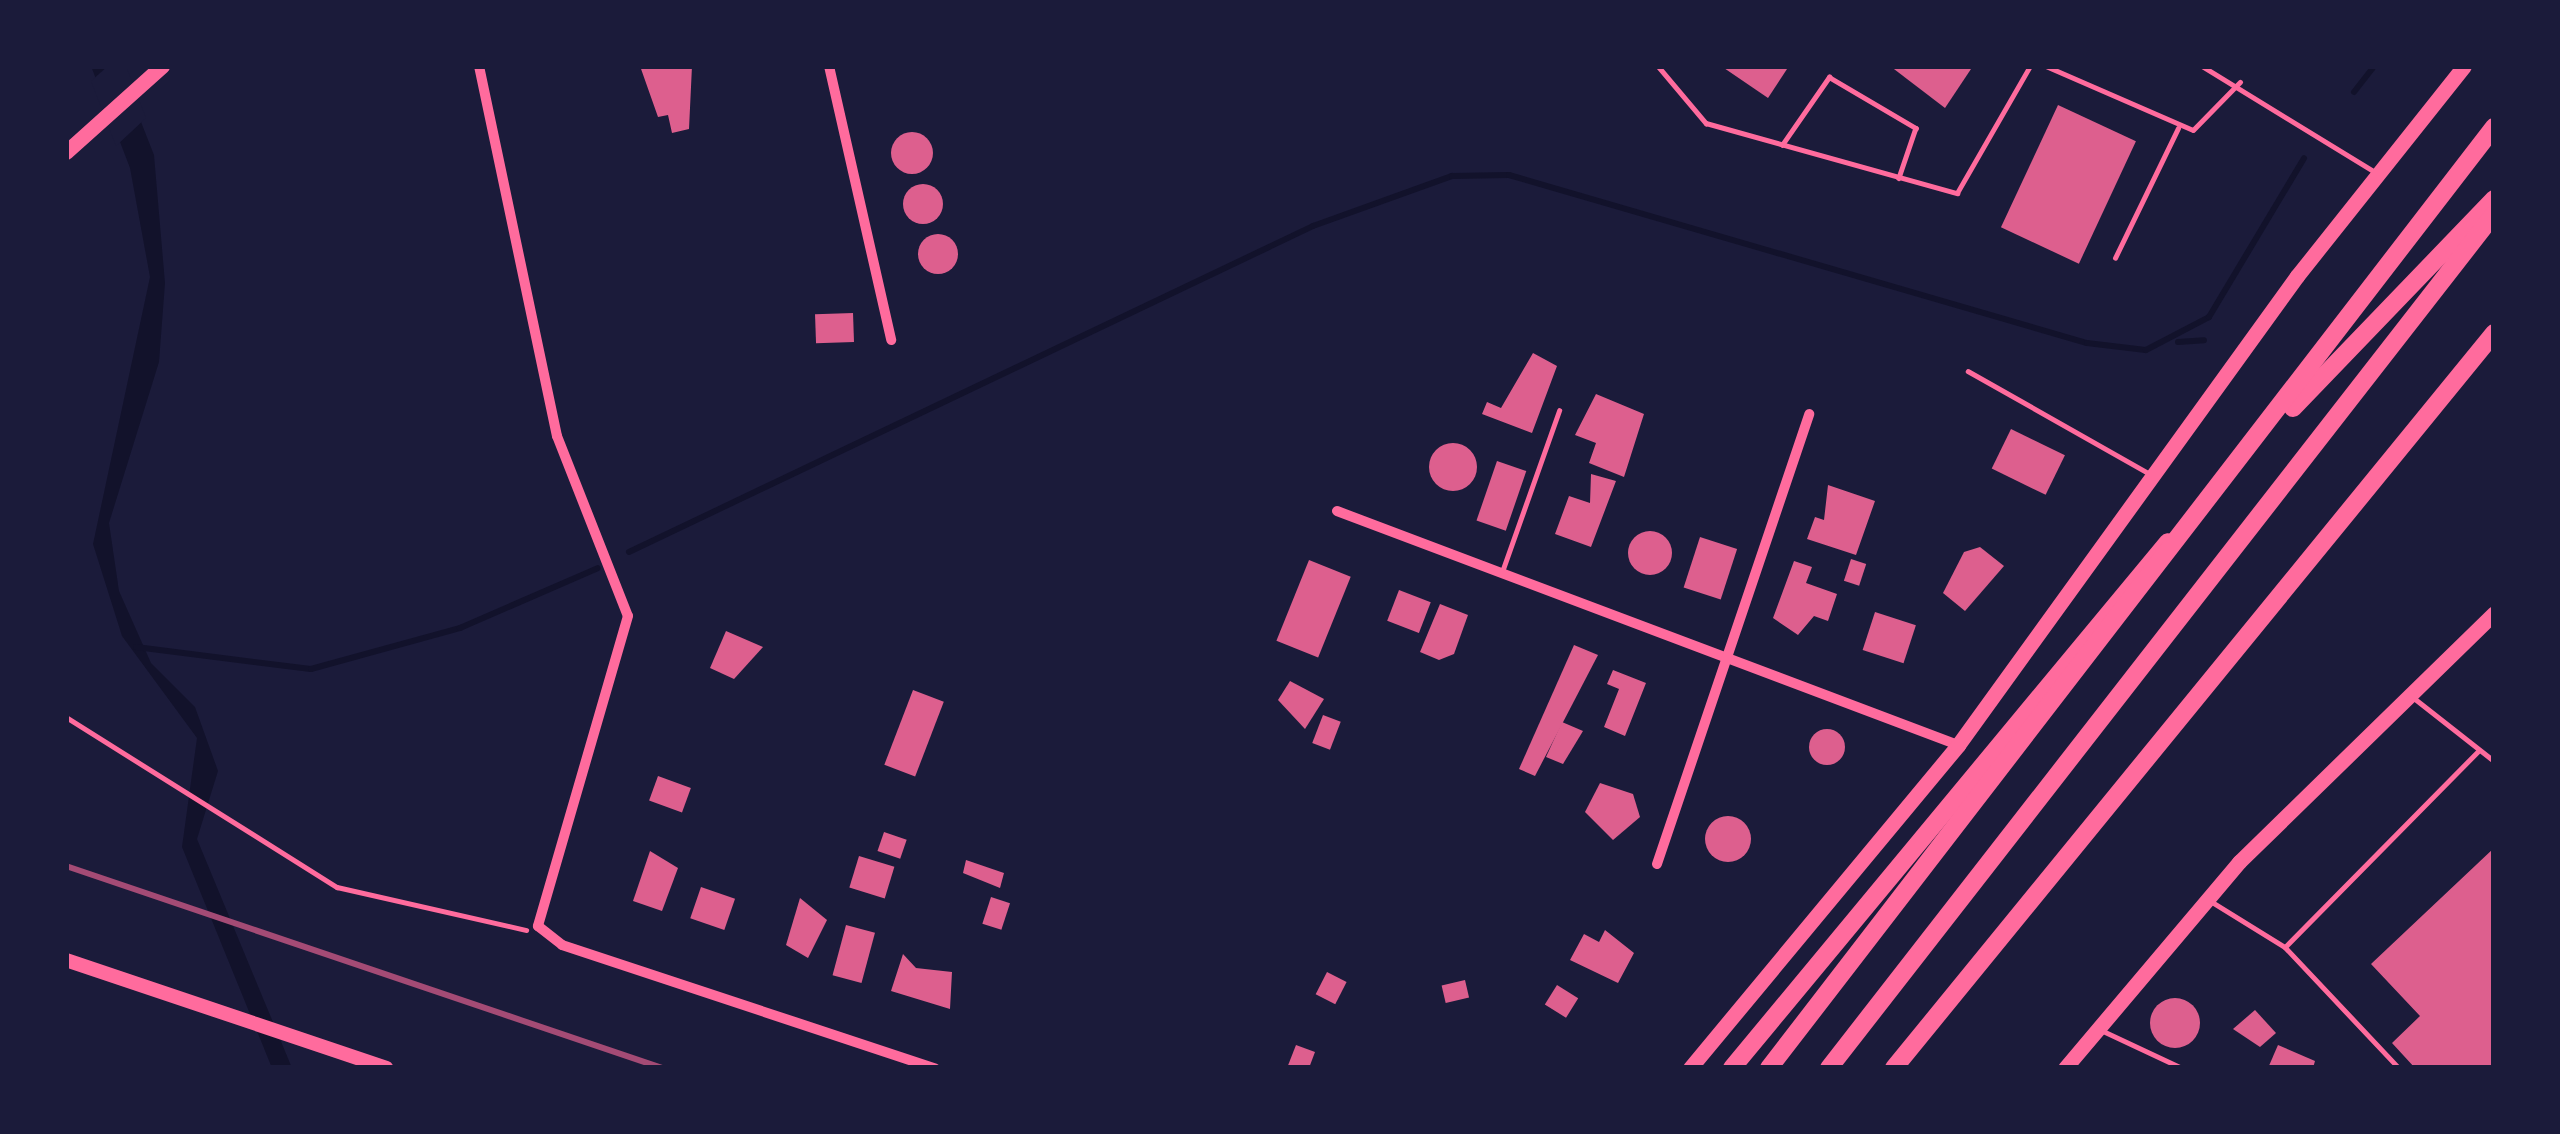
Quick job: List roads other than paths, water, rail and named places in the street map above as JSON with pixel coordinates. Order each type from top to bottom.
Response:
[{"type":"highway","points":[[1769,1068],[2494,127]]},
{"type":"highway","points":[[1732,1068],[2130,583],[2494,200]]},
{"type":"highway","points":[[1829,1068],[2494,214]]},
{"type":"highway","points":[[1894,1068],[2494,333]]},
{"type":"main road","points":[[66,152],[162,66]]},
{"type":"main road","points":[[1693,1066],[1958,745],[2377,173],[2464,66]]},
{"type":"main road","points":[[2065,1068],[2207,898],[2494,613]]},
{"type":"street","points":[[479,66],[557,436],[628,616],[538,926],[562,944],[935,1068]]},
{"type":"street","points":[[829,66],[891,340]]},
{"type":"street","points":[[1657,864],[1809,414]]},
{"type":"street","points":[[1337,512],[1729,653],[1958,745]]},
{"type":"street","points":[[66,960],[386,1068]]},
{"type":"lane","points":[[1658,66],[1706,123],[1957,193],[2030,66]]},
{"type":"lane","points":[[2046,66],[2178,128],[2193,130],[2240,82]]},
{"type":"lane","points":[[2202,66],[2240,82],[2377,173]]},
{"type":"lane","points":[[1781,147],[1829,77],[1916,128],[1900,178]]},
{"type":"lane","points":[[2115,258],[2178,128]]},
{"type":"lane","points":[[1968,371],[2155,477]]},
{"type":"lane","points":[[1503,572],[1559,411]]},
{"type":"lane","points":[[2410,695],[2494,761]]},
{"type":"lane","points":[[2285,947],[2477,752]]},
{"type":"lane","points":[[2207,898],[2285,947],[2399,1068]]},
{"type":"lane","points":[[2095,1028],[2182,1068]]},
{"type":"waterway","points":[[2354,92],[2374,66]]},
{"type":"waterway","points":[[629,552],[1313,226],[1452,176],[1509,175],[2087,343],[2146,350],[2209,317],[2304,158]]},
{"type":"waterway","points":[[2178,342],[2204,340]]},
{"type":"waterway","points":[[136,647],[311,669],[460,628],[598,568]]},
{"type":"railway","points":[[66,866],[662,1068]]}]
